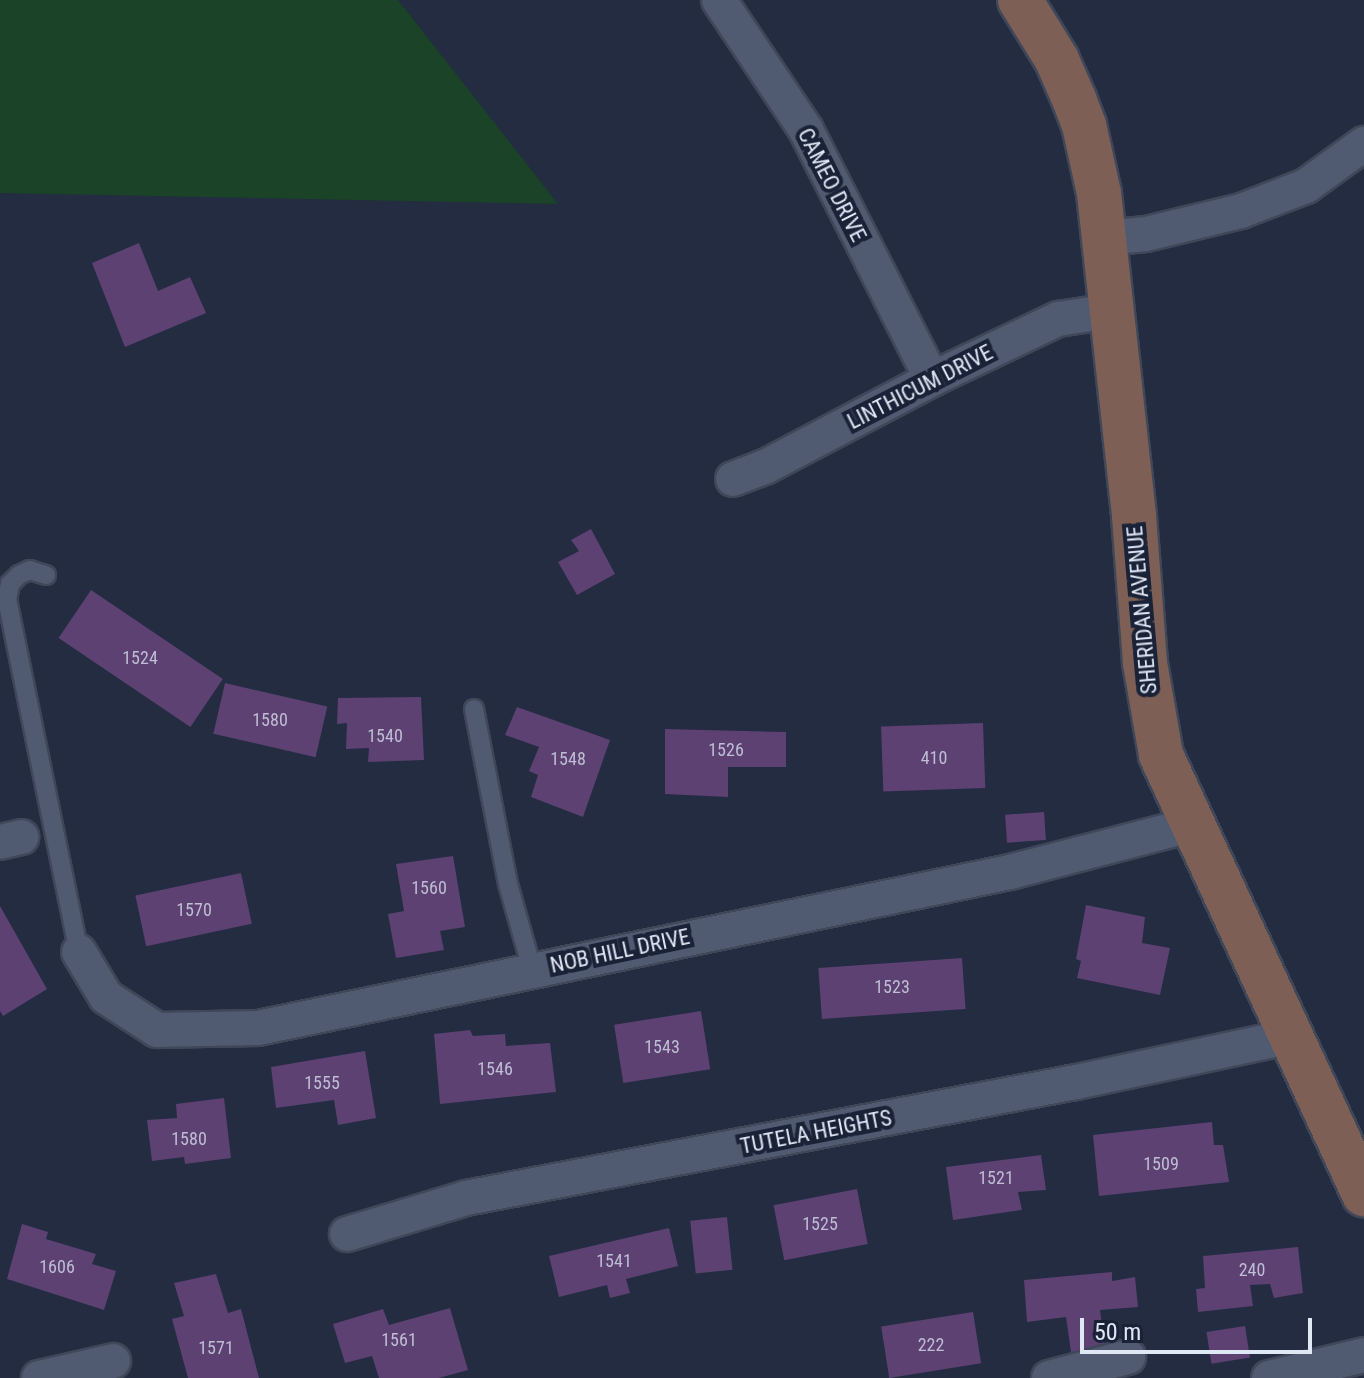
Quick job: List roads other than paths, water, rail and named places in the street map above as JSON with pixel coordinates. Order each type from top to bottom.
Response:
[{"type":"street","name":"CAMEO DRIVE","points":[[719,0],[806,130],[932,379]]},
{"type":"street","name":"SHERIDAN AVENUE","points":[[1020,0],[1057,60],[1084,125],[1105,238],[1149,697],[1161,755],[1288,1037],[1364,1194]]},
{"type":"street","points":[[1105,238],[1146,234],[1241,211],[1306,186],[1364,144]]},
{"type":"street","name":"LINTHICUM DRIVE","points":[[733,479],[765,467],[932,379],[1058,319],[1111,311]]},
{"type":"street","name":"NOB HILL DRIVE","points":[[79,952],[106,997],[157,1030],[258,1028],[1010,872],[1191,825]]},
{"type":"street","name":"TUTELA HEIGHTS","points":[[347,1234],[466,1198],[1076,1082],[1288,1037]]},
{"type":"street","points":[[1269,1378],[1364,1355]]},
{"type":"street","points":[[1049,1378],[1128,1357]]},
{"type":"street","points":[[39,1378],[113,1361]]},
{"type":"lane","points":[[46,575],[30,570],[19,575],[10,584],[7,599],[79,952]]},
{"type":"lane","points":[[474,709],[503,860],[532,969]]}]
